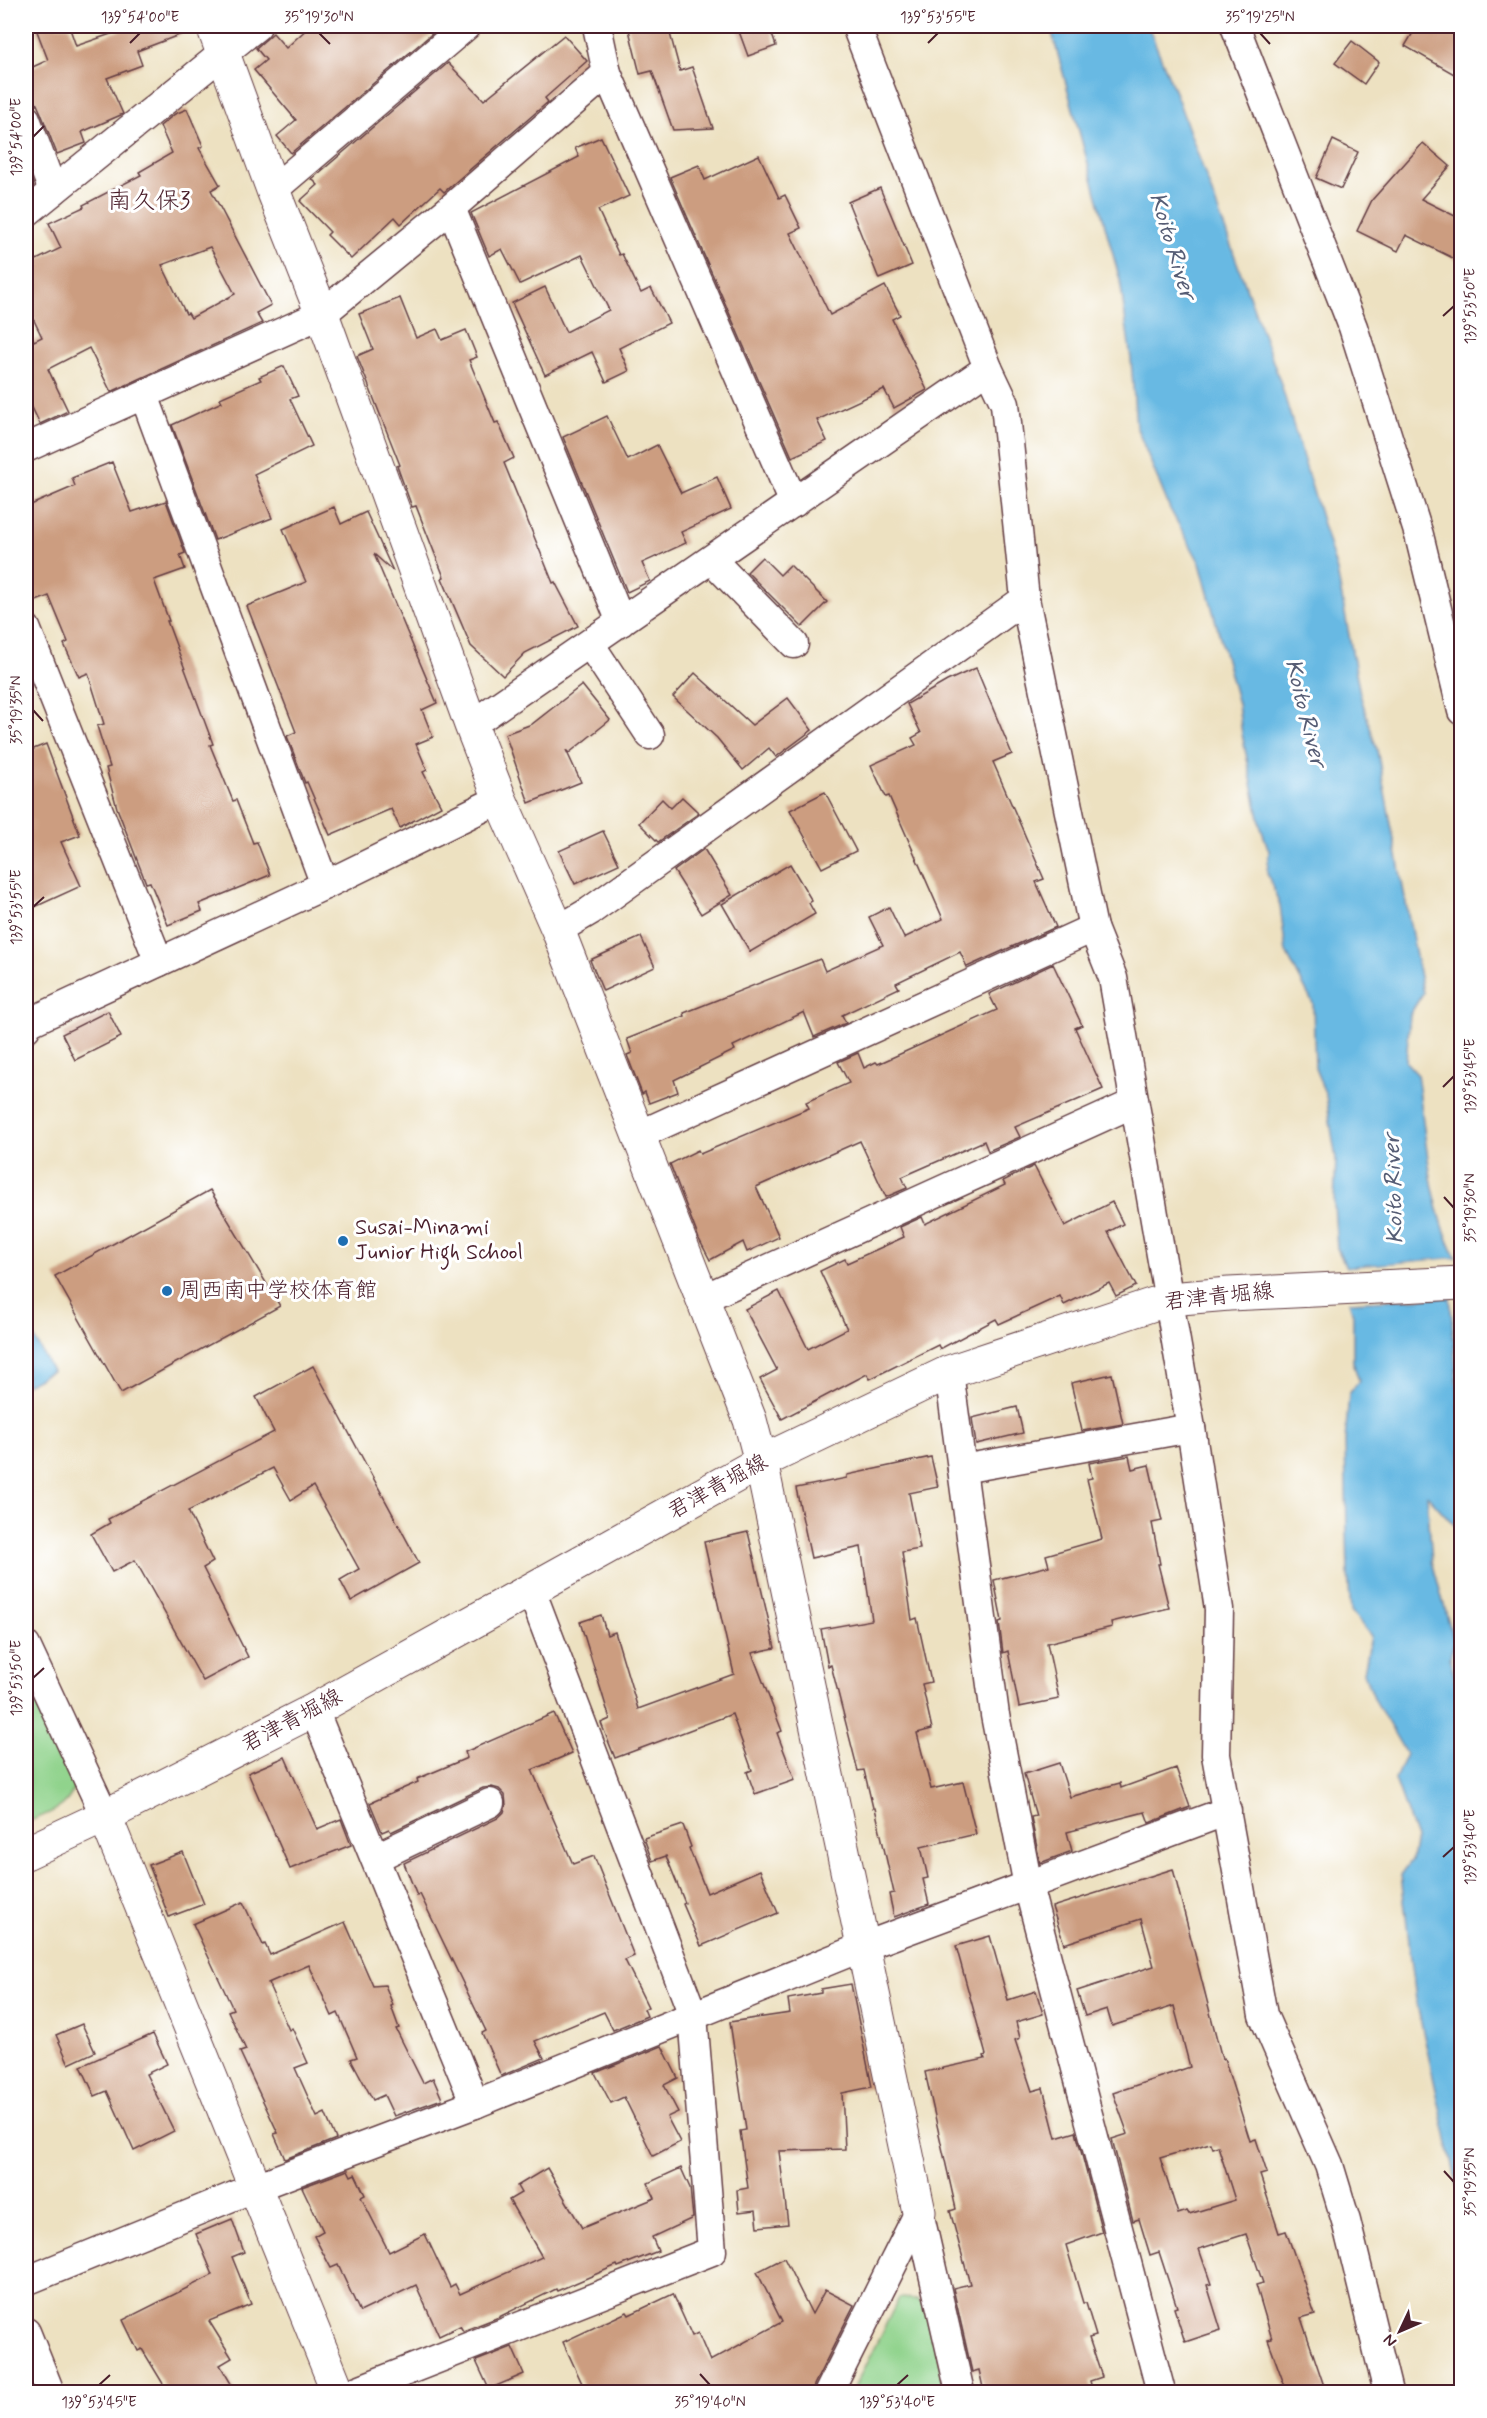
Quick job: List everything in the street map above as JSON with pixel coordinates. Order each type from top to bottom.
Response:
[{"type":"street","points":[[26,213],[53,191],[218,39],[257,26]]},
{"type":"street","points":[[273,190],[466,26]]},
{"type":"street","points":[[597,26],[607,74],[794,503]]},
{"type":"street","points":[[856,26],[988,368],[1005,404],[1025,599],[1093,928],[1113,978],[1191,1428],[1219,1609],[1216,1755],[1263,2015],[1329,2165],[1346,2221],[1388,2392]]},
{"type":"street","points":[[1235,26],[1353,327],[1419,535],[1461,711]]},
{"type":"street","points":[[218,39],[273,190],[322,314],[471,725],[500,799],[558,930],[750,1420],[865,1946],[919,2212],[960,2392]]},
{"type":"street","points":[[26,448],[322,314],[451,208],[607,74]]},
{"type":"street","points":[[26,119],[53,191]]},
{"type":"street","points":[[451,208],[621,622]]},
{"type":"street","points":[[471,725],[988,368]]},
{"type":"street","points":[[144,395],[325,885]]},
{"type":"street","points":[[712,560],[794,644]]},
{"type":"street","points":[[558,930],[600,904],[1025,599]]},
{"type":"street","points":[[26,628],[159,962]]},
{"type":"street","points":[[590,644],[650,735]]},
{"type":"street","points":[[26,1020],[159,962],[325,885],[500,799]]},
{"type":"street","points":[[639,1136],[1093,928]]},
{"type":"street","points":[[702,1299],[1134,1103]]},
{"type":"street","name":"君津青堀線","points":[[26,1853],[105,1816],[314,1710],[761,1462],[948,1372],[1169,1299],[1461,1283]]},
{"type":"street","points":[[948,1372],[995,1715],[1028,1886],[1161,2392]]},
{"type":"street","points":[[962,1469],[1191,1428]]},
{"type":"street","points":[[353,2392],[712,2251],[693,2015],[531,1590]]},
{"type":"street","points":[[26,1646],[105,1816],[338,2392]]},
{"type":"street","points":[[314,1710],[475,2104]]},
{"type":"street","points":[[375,1858],[490,1803]]},
{"type":"street","points":[[26,2281],[256,2187],[475,2104],[865,1946],[1227,1811]]},
{"type":"street","points":[[829,2392],[919,2212]]},
{"type":"street","points":[[26,2332],[50,2392]]},
{"type":"green space","points":[[26,1664],[76,1782],[73,1792],[63,1805],[26,1823]]},
{"type":"green space","points":[[899,2298],[916,2299],[928,2306],[947,2392],[852,2392]]},
{"type":"water","name":"Koito River","points":[[1052,26],[1148,26],[1177,97],[1280,381],[1337,571],[1360,694],[1377,750],[1423,993],[1410,1014],[1406,1062],[1417,1074],[1429,1168],[1439,1214],[1456,1258],[1346,1267],[1337,1248],[1334,1204],[1336,1159],[1326,1096],[1315,1068],[1313,1004],[1286,952],[1280,905],[1267,873],[1269,851],[1261,828],[1238,704],[1200,563],[1170,509],[1136,426],[1131,359],[1120,280]]},
{"type":"water","points":[[1450,1297],[1461,1431],[1461,1538],[1458,1529],[1427,1495],[1432,1561],[1454,1642],[1450,1657],[1461,1708],[1461,2202],[1416,2000],[1401,1875],[1412,1860],[1416,1838],[1395,1779],[1406,1754],[1375,1700],[1364,1673],[1371,1636],[1351,1611],[1345,1441],[1349,1394],[1359,1381],[1353,1362],[1353,1315],[1349,1302]]},
{"type":"water","points":[[26,1323],[52,1371],[26,1385]]},
{"type":"pier","points":[[1459,1258],[1457,1261],[1346,1270],[1343,1268]]},
{"type":"building","points":[[35,26],[69,26],[76,46],[134,26],[195,26],[195,29],[137,51],[142,65],[107,78],[123,114],[82,132],[86,143],[57,154],[26,80],[26,70],[48,60]]},
{"type":"building","points":[[310,26],[441,26],[291,153],[277,136],[296,120],[254,70],[266,60],[256,48],[273,33],[286,48]]},
{"type":"building","points":[[628,26],[668,26],[680,71],[692,67],[713,128],[673,130],[652,71],[640,74]]},
{"type":"building","points":[[737,26],[769,26],[776,46],[748,56]]},
{"type":"building","points":[[1417,26],[1450,26],[1461,32],[1461,78],[1405,46]]},
{"type":"building","points":[[564,35],[587,61],[545,98],[548,102],[444,192],[440,188],[401,224],[395,217],[351,259],[327,235],[330,232],[300,201],[318,185],[312,179],[448,63],[484,100]]},
{"type":"building","points":[[1352,41],[1379,62],[1364,84],[1335,63]]},
{"type":"building","points":[[187,109],[203,146],[199,148],[220,185],[211,190],[271,305],[256,313],[262,323],[111,392],[89,348],[48,369],[68,411],[40,424],[26,395],[26,324],[34,341],[42,337],[26,304],[26,265],[61,248],[49,223],[84,207],[83,205],[141,175],[139,172],[172,153],[160,126],[175,114]],"holes":[[[210,247],[235,294],[191,318],[188,313],[186,314],[162,265]]]},
{"type":"building","points":[[601,137],[629,196],[598,210],[619,255],[622,254],[641,293],[651,288],[669,323],[619,348],[629,371],[606,382],[592,352],[545,375],[512,303],[545,287],[566,332],[609,310],[582,255],[520,284],[502,249],[489,256],[471,213],[579,157],[575,148]]},
{"type":"building","points":[[1333,140],[1358,152],[1341,189],[1316,178]]},
{"type":"building","points":[[1423,143],[1450,166],[1421,199],[1461,219],[1461,262],[1406,235],[1398,251],[1357,231],[1372,200]]},
{"type":"building","points":[[759,155],[779,198],[785,195],[801,228],[790,233],[830,315],[885,286],[900,315],[892,319],[927,390],[894,408],[884,389],[817,420],[827,441],[792,457],[670,177],[699,165],[705,180]]},
{"type":"building","points":[[880,188],[912,265],[879,279],[848,202]]},
{"type":"building","points":[[400,298],[416,338],[437,329],[442,340],[466,330],[477,357],[469,360],[495,423],[498,422],[514,458],[504,463],[553,583],[555,582],[578,626],[525,653],[503,676],[471,646],[442,578],[444,577],[416,506],[412,507],[397,466],[400,465],[357,356],[373,349],[359,314]]},
{"type":"building","points":[[284,366],[298,396],[290,399],[312,446],[254,474],[272,518],[215,540],[172,425],[222,402],[220,398],[261,380],[259,377]]},
{"type":"building","points":[[607,416],[628,460],[657,445],[681,493],[717,477],[731,509],[681,532],[686,543],[642,563],[650,581],[627,592],[563,437]]},
{"type":"building","points":[[112,462],[132,512],[166,501],[185,553],[180,555],[185,569],[154,580],[213,744],[210,745],[233,801],[236,800],[253,843],[257,842],[270,875],[199,904],[202,911],[168,925],[150,882],[146,883],[117,808],[106,768],[110,767],[97,726],[104,724],[88,673],[79,677],[64,644],[68,642],[49,596],[26,605],[26,507],[75,486],[72,478]]},
{"type":"building","points":[[334,507],[341,524],[366,512],[393,571],[374,554],[437,703],[422,710],[433,737],[416,744],[427,770],[423,772],[441,806],[400,828],[391,809],[330,835],[307,782],[305,783],[287,736],[296,732],[247,606],[306,582],[283,529]]},
{"type":"building","points":[[762,557],[780,575],[790,565],[827,602],[802,627],[747,572]]},
{"type":"building","points":[[976,668],[1012,754],[993,762],[1044,879],[1036,882],[1056,927],[967,967],[960,952],[896,983],[899,988],[842,1015],[846,1023],[814,1037],[804,1012],[733,1046],[735,1050],[674,1080],[678,1092],[649,1103],[645,1092],[642,1094],[627,1055],[632,1053],[627,1039],[685,1016],[684,1013],[820,959],[825,971],[883,945],[869,917],[889,907],[904,938],[943,919],[889,796],[886,797],[871,765],[916,745],[912,738],[921,733],[907,704],[947,681]]},
{"type":"building","points":[[695,673],[752,725],[788,698],[812,730],[776,757],[769,748],[743,770],[717,738],[673,697]]},
{"type":"building","points":[[582,685],[610,720],[569,753],[566,750],[581,782],[529,803],[505,734],[532,724]]},
{"type":"building","points":[[46,744],[80,835],[61,842],[81,886],[26,911],[26,752]]},
{"type":"building","points":[[825,792],[856,851],[822,868],[790,810]]},
{"type":"building","points":[[682,797],[699,813],[658,842],[639,823],[662,799],[671,808]]},
{"type":"building","points":[[603,831],[619,864],[575,884],[559,851]]},
{"type":"building","points":[[704,849],[732,895],[701,914],[674,871]]},
{"type":"building","points":[[790,864],[812,901],[809,903],[815,914],[750,952],[722,904]]},
{"type":"building","points":[[641,937],[655,967],[603,991],[590,960]]},
{"type":"building","points":[[1053,964],[1082,1025],[1075,1028],[1103,1089],[1015,1127],[1020,1137],[988,1151],[984,1141],[902,1177],[907,1188],[886,1197],[860,1141],[756,1187],[779,1237],[747,1252],[743,1242],[710,1260],[699,1239],[670,1164],[698,1150],[700,1154],[809,1108],[806,1102],[849,1083],[838,1062],[858,1053],[864,1068],[876,1062],[878,1064],[997,1010],[989,994]]},
{"type":"building","points":[[108,1011],[121,1037],[75,1060],[62,1034]]},
{"type":"building","points":[[1034,1166],[1065,1226],[1112,1202],[1123,1224],[1108,1232],[1136,1286],[1116,1296],[1109,1283],[1064,1305],[1060,1296],[999,1324],[996,1319],[940,1349],[938,1345],[870,1379],[867,1374],[782,1419],[760,1379],[777,1370],[745,1309],[779,1291],[808,1349],[847,1329],[820,1271],[845,1259],[847,1263],[904,1237],[900,1227],[922,1217],[925,1224],[1005,1185],[1003,1181]]},
{"type":"building","name":"周西南中学校体育館","points":[[210,1190],[280,1306],[121,1393],[55,1276]]},
{"type":"building","points":[[313,1366],[419,1563],[351,1601],[340,1580],[359,1569],[313,1486],[291,1500],[273,1468],[188,1511],[213,1562],[203,1568],[248,1657],[203,1681],[135,1560],[112,1572],[91,1534],[110,1523],[108,1519],[274,1432],[256,1397]]},
{"type":"building","points":[[1112,1374],[1123,1424],[1082,1431],[1071,1383]]},
{"type":"building","points":[[1017,1407],[1023,1433],[976,1444],[972,1418]]},
{"type":"building","points":[[1129,1456],[1132,1469],[1149,1465],[1162,1521],[1152,1523],[1160,1564],[1158,1564],[1169,1608],[1111,1622],[1112,1627],[1047,1643],[1059,1699],[1019,1707],[1008,1651],[1003,1653],[999,1622],[1002,1621],[994,1580],[1049,1566],[1046,1555],[1102,1539],[1087,1479],[1092,1478],[1089,1463]]},
{"type":"building","points":[[931,1457],[938,1487],[909,1493],[920,1549],[902,1552],[912,1620],[917,1618],[931,1682],[922,1684],[932,1729],[917,1733],[931,1789],[963,1782],[976,1834],[921,1847],[928,1878],[923,1879],[929,1904],[894,1917],[889,1894],[894,1893],[875,1808],[873,1808],[864,1770],[858,1771],[831,1665],[828,1666],[821,1629],[872,1620],[861,1547],[811,1558],[796,1488]]},
{"type":"building","points":[[748,1532],[775,1648],[752,1653],[782,1731],[777,1733],[795,1780],[755,1794],[747,1772],[752,1770],[732,1714],[615,1758],[601,1723],[610,1719],[580,1622],[601,1615],[607,1635],[615,1632],[638,1709],[734,1674],[704,1542]]},
{"type":"building","points":[[554,1713],[572,1753],[532,1770],[573,1864],[594,1856],[634,1956],[625,1960],[648,2007],[644,2009],[647,2016],[613,2030],[604,2012],[535,2041],[544,2058],[501,2076],[482,2033],[486,2031],[420,1894],[417,1896],[404,1863],[498,1818],[504,1812],[505,1795],[499,1789],[483,1788],[391,1832],[389,1829],[382,1832],[370,1803],[418,1782],[417,1779],[467,1758],[465,1752]]},
{"type":"building","points":[[285,1757],[317,1829],[341,1819],[351,1845],[290,1869],[248,1773]]},
{"type":"building","points":[[1059,1763],[1070,1797],[1120,1783],[1121,1788],[1176,1768],[1190,1807],[1149,1823],[1145,1812],[1067,1832],[1072,1851],[1040,1863],[1031,1817],[1036,1816],[1024,1774]]},
{"type":"building","points":[[683,1825],[691,1847],[689,1848],[707,1893],[760,1870],[778,1913],[701,1946],[666,1856],[652,1861],[644,1838]]},
{"type":"building","points":[[183,1852],[204,1904],[169,1917],[149,1865]]},
{"type":"building","points":[[1173,1869],[1222,2059],[1224,2058],[1250,2141],[1256,2139],[1267,2173],[1260,2175],[1279,2233],[1286,2231],[1315,2314],[1301,2318],[1326,2392],[1287,2392],[1268,2340],[1272,2339],[1256,2285],[1263,2283],[1246,2234],[1199,2249],[1211,2284],[1207,2285],[1221,2330],[1185,2342],[1174,2308],[1177,2307],[1159,2252],[1150,2255],[1139,2219],[1133,2221],[1112,2139],[1128,2134],[1113,2093],[1190,2067],[1174,2006],[1112,2026],[1107,2009],[1085,2016],[1077,1991],[1154,1966],[1141,1919],[1064,1944],[1052,1907]],"holes":[[[1210,2143],[1212,2148],[1218,2146],[1235,2200],[1189,2214],[1187,2211],[1178,2214],[1160,2158]]]},
{"type":"building","points":[[243,1902],[270,1955],[345,1922],[373,1986],[385,1985],[399,2028],[396,2029],[423,2083],[433,2078],[442,2099],[394,2116],[384,2095],[373,2100],[351,2059],[357,2057],[338,2013],[332,2016],[309,1965],[268,1983],[289,2030],[292,2028],[308,2063],[295,2068],[317,2117],[325,2113],[336,2139],[285,2159],[274,2134],[278,2133],[240,2052],[246,2050],[228,2011],[233,2009],[193,1924]]},
{"type":"building","points":[[990,1936],[1008,2000],[1036,1991],[1043,2014],[1016,2022],[1020,2038],[1015,2040],[1032,2091],[1043,2088],[1056,2138],[1076,2132],[1102,2232],[1066,2245],[1083,2303],[1086,2303],[1096,2336],[1089,2338],[1102,2377],[1090,2381],[1093,2392],[984,2392],[979,2370],[972,2372],[953,2288],[970,2284],[950,2211],[956,2209],[925,2072],[985,2059],[986,2055],[956,1946]]},
{"type":"building","points":[[851,1984],[872,2087],[842,2093],[845,2149],[779,2151],[788,2224],[758,2227],[756,2210],[739,2212],[737,2190],[748,2188],[740,2131],[746,2130],[730,2022],[790,2013],[788,1999],[821,1993],[821,1989]]},
{"type":"building","points":[[82,2024],[95,2052],[69,2064],[56,2035]]},
{"type":"building","points":[[153,2034],[167,2064],[146,2074],[174,2131],[134,2151],[107,2091],[95,2096],[81,2066]]},
{"type":"building","points":[[662,2046],[678,2078],[664,2085],[678,2112],[667,2117],[680,2142],[653,2156],[624,2097],[611,2103],[595,2073]]},
{"type":"building","points":[[547,2168],[582,2228],[655,2198],[648,2183],[681,2168],[690,2188],[693,2218],[652,2237],[658,2251],[618,2267],[617,2265],[557,2291],[556,2289],[499,2317],[463,2331],[460,2326],[439,2336],[416,2285],[360,2312],[338,2265],[331,2268],[314,2236],[323,2231],[302,2187],[348,2170],[351,2176],[355,2174],[365,2195],[361,2197],[389,2252],[425,2234],[450,2287],[455,2284],[460,2294],[542,2257],[509,2200],[521,2193],[517,2186]]},
{"type":"building","points":[[232,2219],[244,2252],[232,2257],[251,2304],[209,2321],[232,2358],[220,2365],[236,2392],[168,2392],[142,2349],[138,2351],[123,2320],[213,2275],[196,2234]]},
{"type":"building","points":[[784,2258],[812,2314],[825,2290],[854,2305],[814,2385],[813,2392],[586,2392],[563,2342],[627,2312],[629,2315],[673,2294],[692,2336],[698,2333],[710,2361],[782,2322],[757,2272]]},
{"type":"building","points":[[512,2347],[524,2374],[489,2389],[476,2361]]},
{"type":"place","name":"Susai-Minami Junior High School","points":[[343,1241]]},
{"type":"place","name":"周西南中学校体育館","points":[[167,1291]]},
{"type":"district","name":"南久保3","points":[[149,201]]}]
